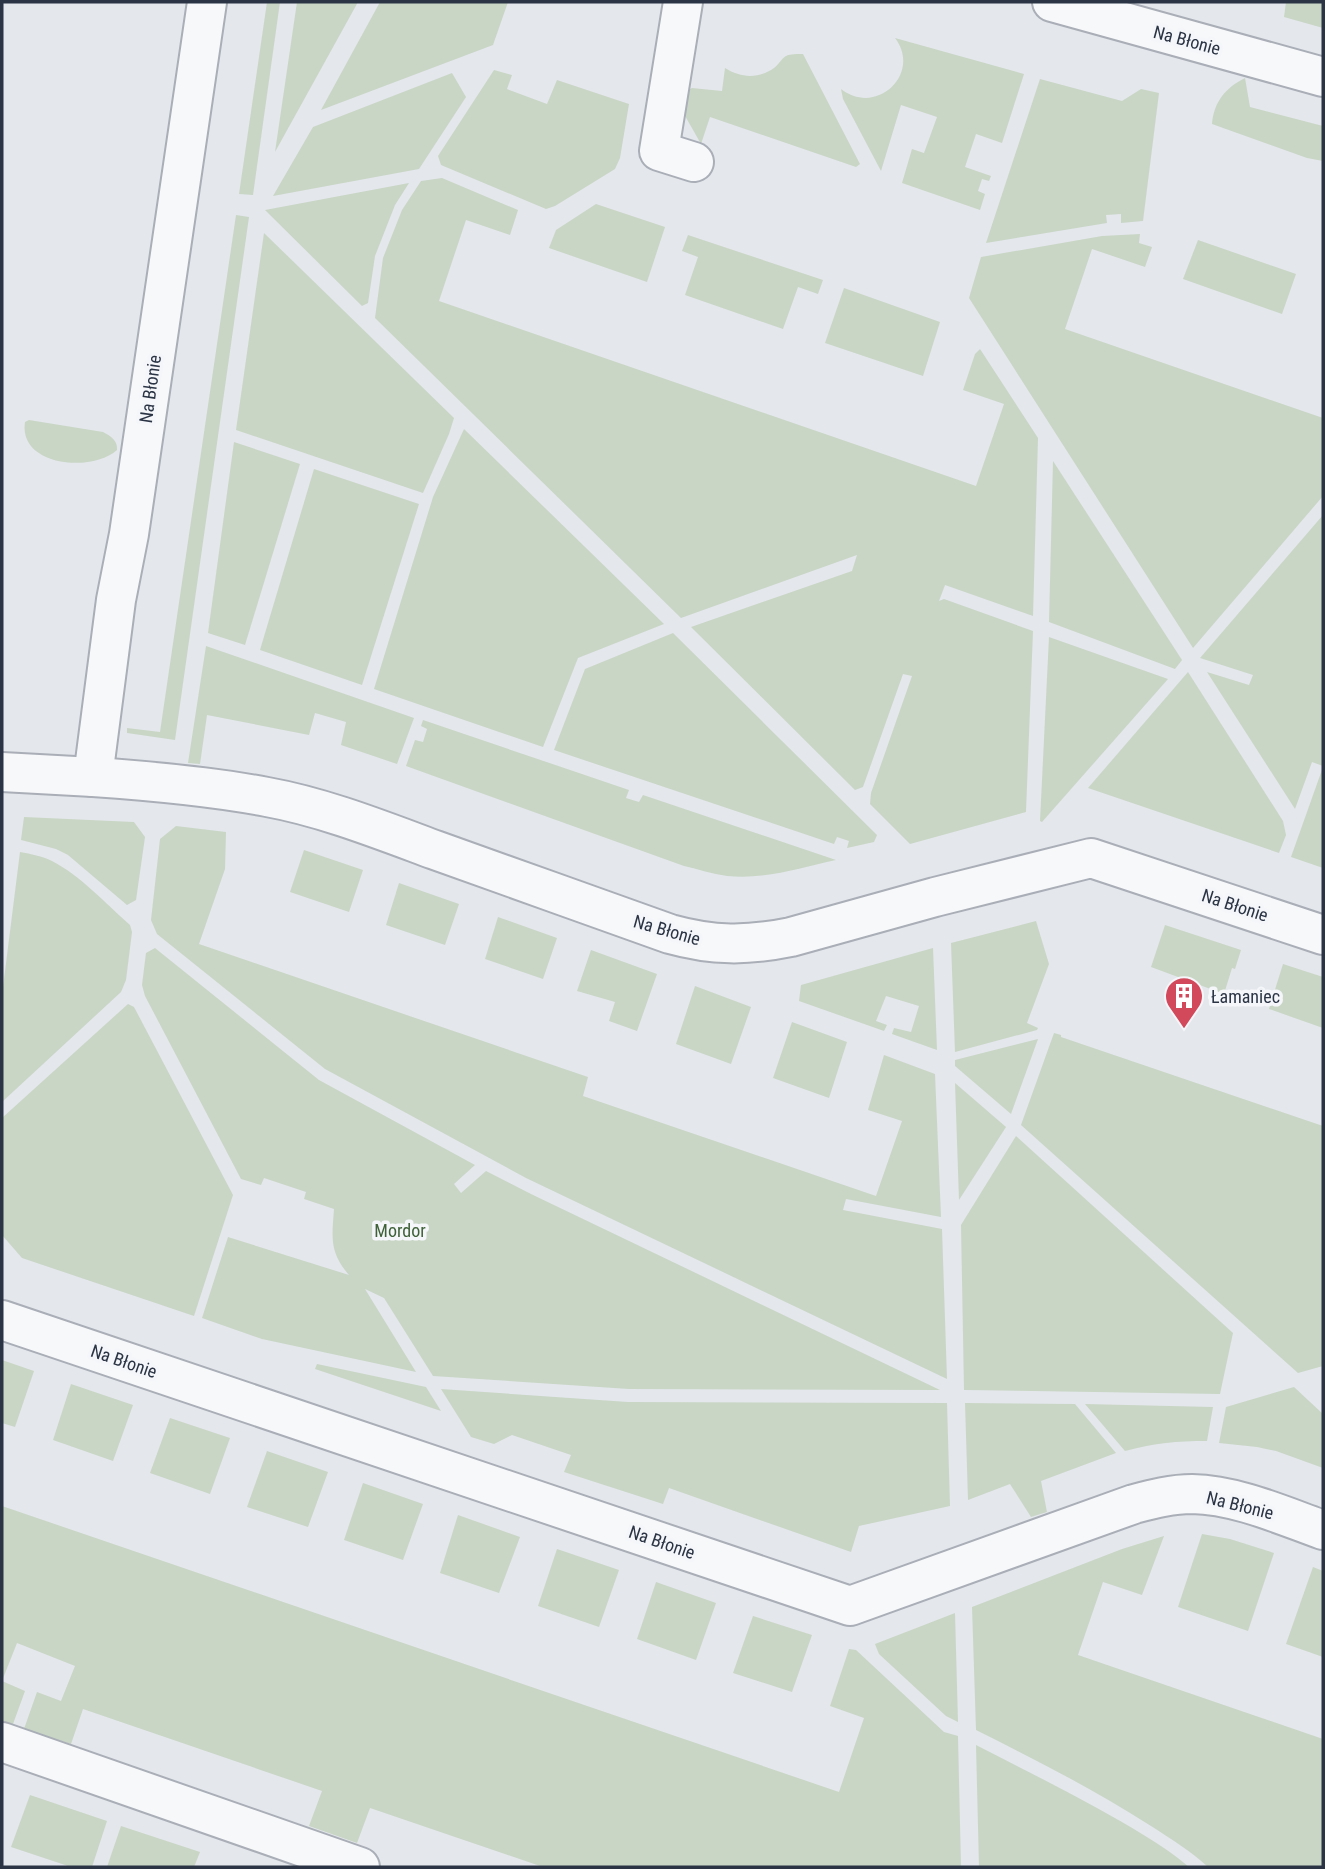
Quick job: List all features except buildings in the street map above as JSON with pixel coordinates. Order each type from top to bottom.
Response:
[{"type":"street","name":"Na Błonie","points":[[93,776],[116,600],[207,2]]},
{"type":"street","points":[[683,2],[659,150],[694,162]]},
{"type":"street","name":"Na Błonie","points":[[1052,2],[1323,77]]},
{"type":"street","name":"Na Błonie","points":[[2,772],[93,776],[178,784],[268,797],[305,806],[393,835],[670,934],[715,943],[766,942],[790,937],[1091,858],[1323,935]]},
{"type":"street","name":"Na Błonie","points":[[2,1320],[850,1606],[1134,1504],[1174,1495],[1208,1495],[1227,1499],[1323,1530]]},
{"type":"street","points":[[2,1742],[360,1867]]},
{"type":"green space","points":[[267,2],[280,2],[253,195],[239,194]]},
{"type":"green space","points":[[297,2],[358,2],[275,152]]},
{"type":"green space","points":[[380,2],[508,2],[493,45],[321,110]]},
{"type":"green space","points":[[1286,2],[1323,2],[1323,28],[1284,17]]},
{"type":"green space","points":[[895,38],[1024,74],[1002,143],[976,134],[965,167],[991,176],[989,181],[982,179],[978,191],[985,194],[980,210],[902,183],[912,149],[924,153],[937,117],[901,105],[881,171],[843,99],[841,89],[855,96],[868,98],[892,87],[903,65],[902,51]]},
{"type":"green space","points":[[803,54],[860,164],[856,167],[710,117],[701,144],[680,107],[682,93],[692,88],[722,91],[725,68],[737,74],[756,75],[768,72],[786,56]]},
{"type":"green space","points":[[494,70],[512,75],[507,89],[547,104],[557,80],[629,104],[620,158],[615,169],[546,209],[441,165],[438,156]]},
{"type":"green space","points":[[452,73],[466,97],[419,169],[273,196],[313,127]]},
{"type":"green space","points":[[1245,78],[1250,107],[1323,126],[1323,161],[1307,158],[1212,124],[1215,109],[1222,96]]},
{"type":"green space","points":[[1040,79],[1122,101],[1141,89],[1159,93],[1143,221],[1121,223],[1121,214],[1106,215],[1107,223],[986,243]]},
{"type":"green space","points":[[442,178],[518,210],[510,235],[466,220],[439,301],[976,486],[1004,404],[963,390],[975,354],[980,349],[1038,438],[1033,616],[945,585],[939,601],[944,599],[1033,631],[1026,812],[910,844],[870,804],[871,793],[912,676],[903,674],[863,787],[855,790],[691,627],[852,571],[857,555],[681,618],[375,318],[383,258],[402,210],[421,181]]},
{"type":"green space","points":[[409,183],[395,205],[375,256],[368,303],[362,306],[265,210]]},
{"type":"green space","points":[[596,204],[665,227],[647,282],[549,248],[556,230]]},
{"type":"green space","points":[[236,215],[249,217],[175,740],[127,733],[127,728],[160,732]]},
{"type":"green space","points":[[264,233],[454,418],[423,493],[236,430]]},
{"type":"green space","points":[[1140,234],[1139,243],[1152,247],[1145,267],[1092,249],[1065,329],[1323,418],[1323,496],[1193,648],[969,298],[981,257],[1102,236]]},
{"type":"green space","points":[[688,235],[823,280],[818,294],[798,287],[783,329],[685,295],[698,257],[682,251]]},
{"type":"green space","points":[[1198,240],[1296,274],[1282,314],[1183,279]]},
{"type":"green space","points":[[844,288],[940,322],[923,376],[825,343]]},
{"type":"green space","points":[[29,420],[103,432],[115,441],[117,450],[91,462],[59,461],[44,456],[33,448],[26,437],[25,422]]},
{"type":"green space","points":[[464,429],[664,624],[578,658],[543,747],[374,689],[433,497]]},
{"type":"green space","points":[[234,442],[300,464],[245,645],[208,633]]},
{"type":"green space","points":[[1053,461],[1182,660],[1175,669],[1049,622]]},
{"type":"green space","points":[[314,469],[419,504],[362,685],[260,650]]},
{"type":"green space","points":[[1323,515],[1323,766],[1312,762],[1295,809],[1207,672],[1249,685],[1253,675],[1200,658]]},
{"type":"green space","points":[[673,633],[877,835],[874,842],[847,848],[849,841],[837,837],[834,844],[554,750],[585,669]]},
{"type":"green space","points":[[1049,637],[1168,679],[1042,822],[1040,821]]},
{"type":"green space","points":[[206,646],[414,718],[397,764],[341,745],[346,722],[315,713],[309,735],[207,715],[200,764],[188,763]]},
{"type":"green space","points":[[1188,672],[1283,821],[1286,835],[1279,853],[1088,788]]},
{"type":"green space","points":[[423,720],[629,790],[626,798],[639,802],[643,795],[836,860],[782,872],[741,877],[684,866],[406,766],[415,740],[423,742],[427,729],[421,726]]},
{"type":"green space","points":[[1323,767],[1323,868],[1291,857]]},
{"type":"green space","points":[[24,817],[134,822],[145,837],[136,900],[127,905],[68,855],[21,840]]},
{"type":"green space","points":[[176,826],[226,832],[225,869],[199,944],[588,1077],[583,1096],[876,1196],[902,1121],[868,1110],[884,1055],[935,1074],[941,1217],[846,1199],[843,1210],[942,1229],[947,1379],[526,1178],[325,1069],[157,934],[151,920],[160,839]]},
{"type":"green space","points":[[304,850],[363,870],[349,912],[290,892]]},
{"type":"green space","points":[[20,852],[48,859],[73,874],[130,925],[132,932],[126,980],[121,992],[2,1102],[2,995]]},
{"type":"green space","points":[[399,883],[459,904],[445,945],[386,925]]},
{"type":"green space","points":[[498,917],[557,938],[543,979],[485,959]]},
{"type":"green space","points":[[1036,921],[1049,964],[1027,1023],[1038,1028],[1037,1030],[955,1052],[951,943]]},
{"type":"green space","points":[[1165,925],[1241,950],[1224,994],[1151,967]]},
{"type":"green space","name":"Mordor","points":[[155,948],[319,1080],[475,1165],[454,1184],[461,1193],[486,1171],[940,1390],[629,1389],[433,1376],[384,1298],[365,1289],[416,1372],[262,1339],[202,1318],[228,1237],[349,1275],[338,1259],[333,1244],[334,1209],[304,1199],[306,1192],[264,1178],[261,1185],[241,1179],[145,996],[142,985],[146,953]]},
{"type":"green space","points":[[933,948],[937,1050],[892,1034],[894,1028],[911,1032],[919,1006],[886,996],[876,1021],[887,1025],[884,1031],[799,1001],[801,985]]},
{"type":"green space","points":[[591,950],[657,974],[637,1031],[609,1021],[615,1002],[577,991]]},
{"type":"green space","points":[[1283,964],[1323,977],[1323,1028],[1269,1009]]},
{"type":"green space","points":[[695,986],[751,1007],[731,1064],[676,1044]]},
{"type":"green space","points":[[128,1004],[134,1007],[233,1195],[194,1316],[22,1258],[2,1235],[2,1118]]},
{"type":"green space","points":[[792,1022],[847,1042],[829,1098],[773,1078]]},
{"type":"green space","points":[[1054,1033],[1323,1126],[1323,1366],[1298,1373],[1021,1125]]},
{"type":"green space","points":[[1038,1039],[1011,1114],[955,1066],[955,1060]]},
{"type":"green space","points":[[955,1083],[1006,1127],[959,1200]]},
{"type":"green space","points":[[1016,1136],[1233,1333],[1220,1394],[964,1390],[961,1225]]},
{"type":"green space","points":[[2,1360],[34,1371],[15,1427],[2,1423]]},
{"type":"green space","points":[[317,1364],[426,1387],[441,1411],[315,1369]]},
{"type":"green space","points":[[71,1384],[133,1405],[113,1461],[53,1440]]},
{"type":"green space","points":[[1294,1387],[1323,1414],[1323,1468],[1276,1451],[1219,1443],[1226,1407]]},
{"type":"green space","points":[[441,1389],[628,1402],[947,1403],[950,1506],[859,1526],[851,1552],[669,1488],[663,1504],[564,1472],[571,1455],[512,1435],[494,1444],[471,1437]]},
{"type":"green space","points":[[965,1403],[1075,1404],[1116,1453],[1041,1481],[1047,1512],[1031,1517],[1010,1484],[968,1500]]},
{"type":"green space","points":[[1085,1404],[1213,1407],[1207,1441],[1166,1443],[1125,1451]]},
{"type":"green space","points":[[170,1418],[230,1438],[210,1494],[150,1473]]},
{"type":"green space","points":[[267,1451],[328,1472],[308,1527],[247,1507]]},
{"type":"green space","points":[[363,1483],[423,1504],[403,1560],[344,1540]]},
{"type":"green space","points":[[2,1506],[839,1792],[864,1718],[830,1706],[849,1649],[856,1650],[944,1732],[958,1736],[961,1867],[543,1867],[370,1808],[357,1843],[309,1826],[322,1791],[83,1709],[71,1744],[24,1729],[37,1692],[61,1701],[75,1666],[17,1643],[2,1681]]},
{"type":"green space","points":[[458,1515],[520,1537],[499,1593],[440,1573]]},
{"type":"green space","points":[[1202,1534],[1230,1539],[1274,1553],[1248,1631],[1178,1607]]},
{"type":"green space","points":[[1164,1536],[1142,1595],[1103,1582],[1078,1655],[1323,1739],[1323,1867],[1208,1867],[1173,1840],[1108,1800],[976,1730],[972,1607],[1122,1549]]},
{"type":"green space","points":[[557,1549],[619,1570],[599,1627],[538,1606]]},
{"type":"green space","points":[[1313,1567],[1323,1571],[1323,1657],[1286,1644]]},
{"type":"green space","points":[[656,1582],[716,1603],[696,1660],[637,1639]]},
{"type":"green space","points":[[955,1613],[958,1722],[946,1716],[879,1654],[875,1644]]},
{"type":"green space","points":[[753,1616],[812,1635],[792,1692],[733,1673]]},
{"type":"green space","points":[[2,1681],[25,1691],[13,1724],[2,1721]]},
{"type":"green space","points":[[976,1745],[1121,1822],[1189,1867],[979,1867]]},
{"type":"green space","points":[[30,1795],[107,1821],[92,1867],[71,1867],[11,1847]]},
{"type":"green space","points":[[121,1826],[200,1852],[194,1867],[107,1867]]},
{"type":"place","name":"Łamaniec","points":[[1184,1030]]}]
